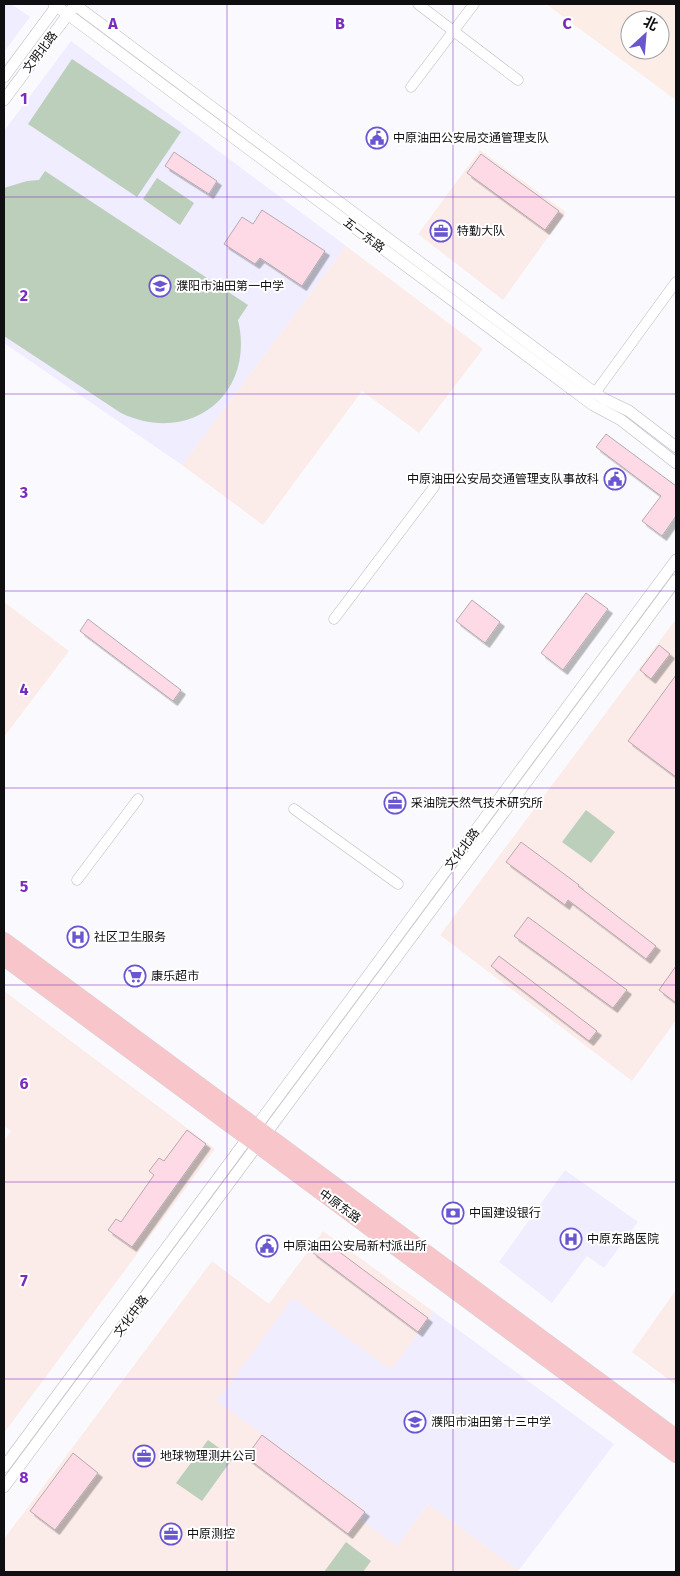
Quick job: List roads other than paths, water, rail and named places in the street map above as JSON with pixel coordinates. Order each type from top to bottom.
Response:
[{"type":"main road","name":"中原东路","points":[[4,940],[257,1136],[676,1455]]},
{"type":"main road","name":"中原东路","points":[[4,958],[257,1136],[676,1437]]},
{"type":"street","name":"文明北路","points":[[4,77],[56,4]]},
{"type":"street","name":"五一东路","points":[[56,4],[585,399],[621,420],[676,463]]},
{"type":"street","name":"文明北路","points":[[4,100],[75,4]]},
{"type":"street","name":"五一东路","points":[[75,4],[595,393],[628,411],[676,448]]},
{"type":"street","points":[[418,4],[518,80]]},
{"type":"street","points":[[411,87],[474,4]]},
{"type":"street","points":[[595,393],[676,282]]},
{"type":"street","points":[[334,619],[434,487]]},
{"type":"street","name":"文化北路","points":[[257,1136],[676,560]]},
{"type":"street","name":"文化北路","points":[[257,1136],[676,580]]},
{"type":"street","points":[[77,880],[138,799]]},
{"type":"street","points":[[294,809],[398,884]]},
{"type":"street","name":"文化中路","points":[[4,1467],[257,1136]]},
{"type":"street","name":"文化中路","points":[[4,1487],[257,1136]]},
{"type":"place","name":"中原油田公安局交通管理支队","points":[[377,138]]},
{"type":"place","name":"特勤大队","points":[[441,231]]},
{"type":"place","name":"濮阳市油田第一中学","points":[[160,286]]},
{"type":"place","name":"中原油田公安局交通管理支队事故科","points":[[615,479]]},
{"type":"place","name":"采油院天然气技术研究所","points":[[395,803]]},
{"type":"place","name":"社区卫生服务","points":[[78,937]]},
{"type":"place","name":"康乐超市","points":[[135,976]]},
{"type":"place","name":"中国建设银行","points":[[453,1213]]},
{"type":"place","name":"中原东路医院","points":[[571,1239]]},
{"type":"place","name":"中原油田公安局新村派出所","points":[[267,1246]]},
{"type":"place","name":"濮阳市油田第十三中学","points":[[415,1422]]},
{"type":"place","name":"地球物理测井公司","points":[[144,1456]]},
{"type":"place","name":"中原测控","points":[[171,1534]]}]
